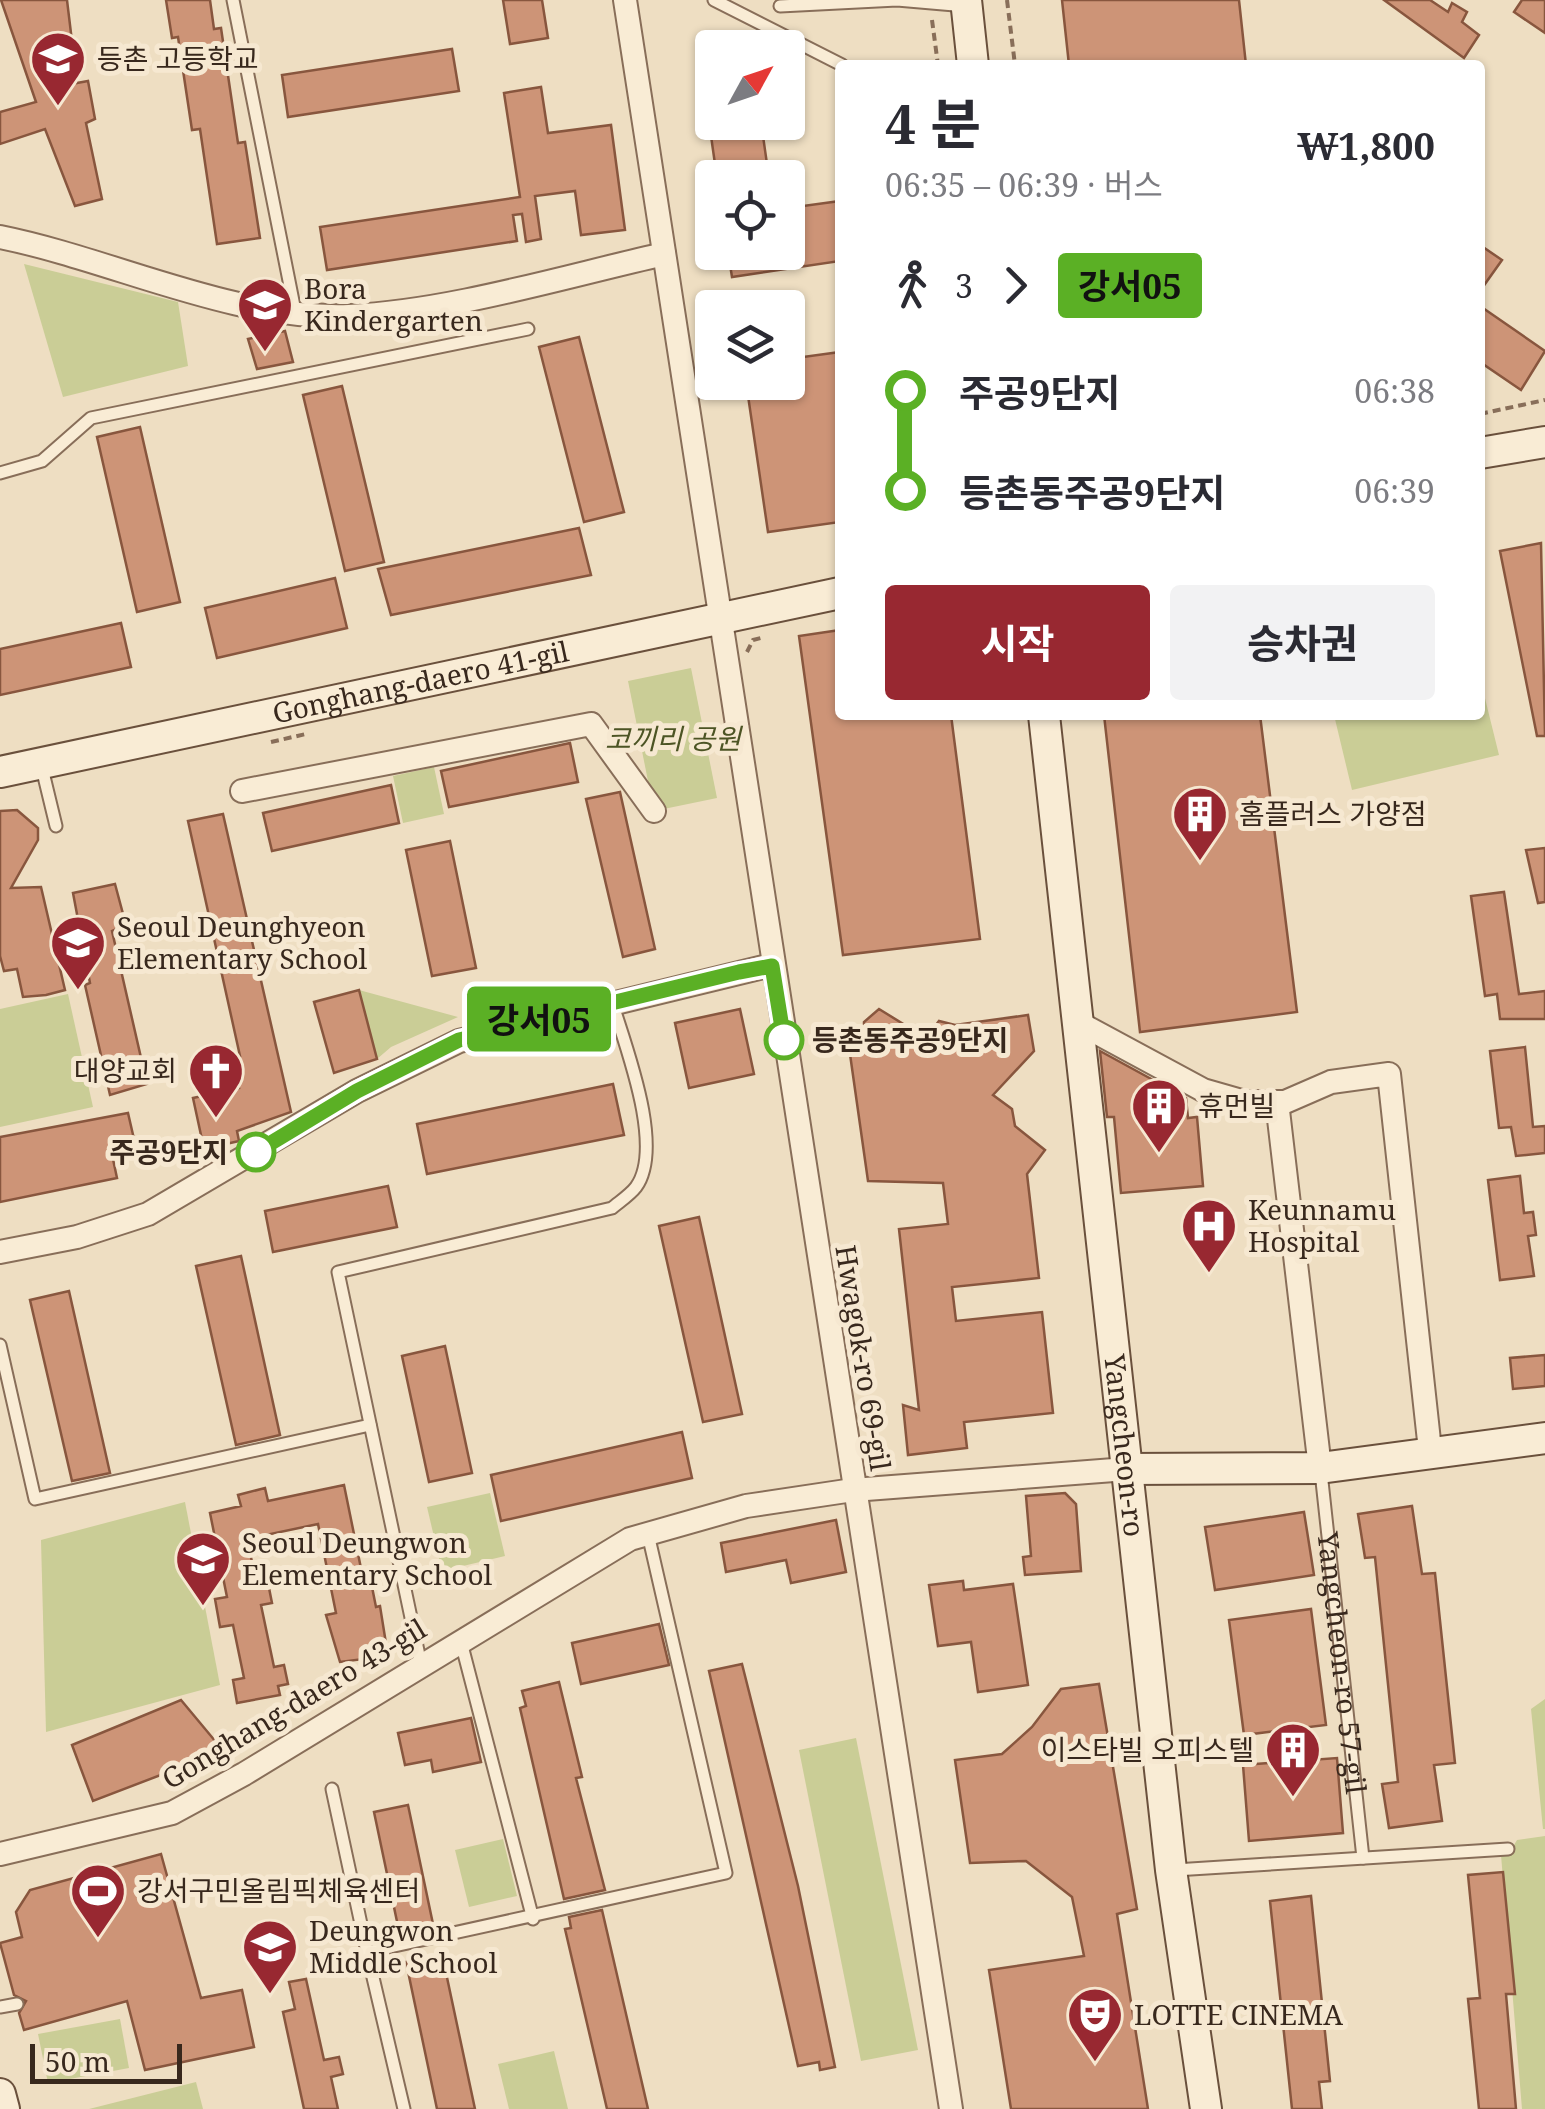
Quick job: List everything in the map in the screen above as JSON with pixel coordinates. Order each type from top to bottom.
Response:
[{"type":"main road","points":[[966,3],[972,60]]},
{"type":"main road","points":[[1485,452],[1545,442]]},
{"type":"main road","name":"Gonghang-daero 41-gil","points":[[0,772],[835,594]]},
{"type":"main road","name":"Yangcheon-ro","points":[[1045,720],[1171,1870],[1206,2109]]},
{"type":"main road","points":[[1127,1469],[1320,1468],[1430,1450],[1545,1438]]},
{"type":"main road","points":[[0,2094],[4,2109]]},
{"type":"street","name":"Hwagok-ro 69-gil","points":[[625,0],[951,2109]]},
{"type":"street","points":[[0,236],[67,250],[200,292],[295,311],[348,316],[418,307],[664,254]]},
{"type":"street","points":[[242,791],[591,724],[654,810]]},
{"type":"street","points":[[0,1252],[77,1237],[148,1214],[357,1091],[459,1040],[772,966]]},
{"type":"street","points":[[1077,1022],[1204,1090],[1245,1102],[1277,1102],[1331,1082],[1388,1074],[1430,1450]]},
{"type":"street","name":"Yangcheon-ro 57-gil","points":[[1277,1102],[1320,1468]]},
{"type":"street","name":"Gonghang-daero 43-gil","points":[[0,1854],[172,1813],[244,1774],[564,1577],[648,1534],[746,1506],[853,1490],[1127,1469]]},
{"type":"lane","points":[[232,0],[295,311]]},
{"type":"lane","points":[[714,0],[835,61]]},
{"type":"lane","points":[[780,6],[966,3]]},
{"type":"lane","points":[[0,473],[42,461],[91,418],[528,329]]},
{"type":"lane","points":[[41,764],[56,826]]},
{"type":"lane","points":[[421,1665],[338,1272],[612,1208],[637,1186],[645,1158],[640,1092],[612,1002]]},
{"type":"lane","points":[[0,1345],[35,1499],[370,1426]]},
{"type":"lane","name":"Yangcheon-ro 57-gil","points":[[1320,1468],[1363,1858]]},
{"type":"lane","points":[[367,1952],[534,1919],[726,1872],[648,1534]]},
{"type":"lane","points":[[461,1640],[534,1919]]},
{"type":"lane","points":[[332,1789],[404,2109]]},
{"type":"lane","points":[[1171,1870],[1508,1849]]},
{"type":"lane","points":[[0,2007],[16,2004]]},
{"type":"path","points":[[1007,0],[1014,60]]},
{"type":"path","points":[[930,3],[937,60]]},
{"type":"path","points":[[1485,413],[1545,400]]},
{"type":"path","points":[[747,652],[754,640],[769,636]]},
{"type":"green space","points":[[24,264],[178,302],[188,366],[63,397]]},
{"type":"green space","name":"코끼리 공원","points":[[691,668],[717,798],[654,811],[628,681]]},
{"type":"green space","points":[[1485,698],[1499,755],[1352,790],[1335,720],[1485,720]]},
{"type":"green space","points":[[434,767],[444,814],[403,823],[393,776]]},
{"type":"green space","points":[[359,990],[458,1017],[391,1047],[377,1059]]},
{"type":"green space","points":[[68,994],[93,1107],[0,1127],[0,1009]]},
{"type":"green space","points":[[490,1493],[505,1556],[442,1571],[427,1507]]},
{"type":"green space","points":[[185,1502],[220,1685],[46,1732],[41,1540]]},
{"type":"green space","points":[[1545,1699],[1545,1829],[1543,1829],[1531,1709]]},
{"type":"green space","points":[[856,1738],[918,2050],[861,2061],[799,1750]]},
{"type":"green space","points":[[1545,1836],[1545,2109],[1522,2109],[1501,1855],[1508,1855],[1517,1840]]},
{"type":"green space","points":[[503,1839],[517,1896],[469,1907],[455,1850]]},
{"type":"green space","points":[[120,2019],[129,2068],[48,2083],[38,2034]]},
{"type":"green space","points":[[554,2051],[568,2109],[509,2109],[498,2064]]},
{"type":"green space","points":[[196,2082],[203,2109],[89,2109]]},
{"type":"building","points":[[1,0],[67,0],[77,83],[88,81],[95,119],[86,123],[102,199],[75,206],[45,129],[0,144],[0,112],[36,102]]},
{"type":"building","points":[[166,0],[210,0],[214,29],[221,28],[238,143],[245,142],[260,238],[217,244],[200,129],[192,130],[178,37],[172,38]]},
{"type":"building","points":[[503,0],[542,0],[548,38],[510,44]]},
{"type":"building","points":[[1062,0],[1239,0],[1245,60],[1068,60]]},
{"type":"building","points":[[1384,0],[1430,0],[1448,12],[1452,3],[1467,12],[1462,22],[1479,35],[1464,58]]},
{"type":"building","points":[[1522,0],[1545,0],[1545,33],[1514,12]]},
{"type":"building","points":[[452,49],[459,91],[288,117],[282,75]]},
{"type":"building","points":[[541,87],[548,133],[611,125],[625,230],[581,235],[575,191],[535,196],[541,239],[526,242],[522,214],[513,215],[517,241],[327,270],[320,227],[520,197],[504,93]]},
{"type":"building","points":[[712,140],[764,140],[766,160],[714,160]]},
{"type":"building","points":[[835,202],[835,262],[805,266],[805,206]]},
{"type":"building","points":[[1485,248],[1502,260],[1485,284]]},
{"type":"building","points":[[731,270],[779,270],[732,277]]},
{"type":"building","points":[[1485,309],[1545,351],[1521,390],[1485,365]]},
{"type":"building","points":[[285,331],[293,362],[257,369],[248,339]]},
{"type":"building","points":[[579,337],[624,512],[584,522],[539,347]]},
{"type":"building","points":[[835,353],[835,523],[768,532],[749,400],[805,400],[805,357]]},
{"type":"building","points":[[342,386],[384,562],[345,571],[303,395]]},
{"type":"building","points":[[140,427],[180,602],[137,612],[97,437]]},
{"type":"building","points":[[579,528],[591,575],[391,615],[378,569]]},
{"type":"building","points":[[1541,543],[1545,736],[1537,736],[1500,551]]},
{"type":"building","points":[[335,578],[347,628],[217,658],[205,608]]},
{"type":"building","points":[[121,623],[131,667],[0,695],[0,649]]},
{"type":"building","points":[[835,631],[835,720],[952,720],[980,939],[843,955],[799,636]]},
{"type":"building","name":"홈플러스 가양점","points":[[1105,720],[1261,720],[1297,1012],[1140,1032]]},
{"type":"building","points":[[570,743],[578,782],[449,807],[441,771]]},
{"type":"building","points":[[391,785],[399,823],[272,851],[263,813]]},
{"type":"building","points":[[620,792],[655,949],[623,957],[586,799]]},
{"type":"building","points":[[17,810],[38,828],[38,840],[11,888],[41,887],[65,990],[46,995],[23,997],[17,969],[4,971],[0,956],[0,811]]},
{"type":"building","points":[[223,814],[291,1112],[237,1131],[239,1141],[204,1149],[193,1098],[239,1088],[232,1058],[240,1056],[188,821]]},
{"type":"building","points":[[450,841],[476,968],[432,976],[406,850]]},
{"type":"building","points":[[1545,848],[1545,902],[1538,903],[1526,850]]},
{"type":"building","points":[[115,884],[126,925],[112,931],[147,1084],[110,1095],[85,985],[90,983],[73,893]]},
{"type":"building","points":[[1504,892],[1519,994],[1545,991],[1545,1019],[1500,1019],[1497,994],[1485,996],[1471,896]]},
{"type":"building","points":[[359,990],[377,1059],[334,1073],[314,1002]]},
{"type":"building","points":[[740,1009],[754,1074],[689,1088],[675,1023]]},
{"type":"building","points":[[879,1009],[926,1038],[939,1021],[955,1025],[1028,1015],[1034,1051],[993,1095],[1012,1109],[1015,1126],[1045,1150],[1027,1174],[1039,1278],[952,1287],[956,1321],[1042,1312],[1053,1413],[964,1422],[967,1448],[908,1455],[903,1405],[919,1410],[899,1229],[948,1224],[943,1183],[868,1181],[848,1040],[864,1038],[864,1022]]},
{"type":"building","points":[[1525,1047],[1533,1127],[1545,1126],[1545,1153],[1516,1156],[1511,1127],[1499,1128],[1490,1051]]},
{"type":"building","name":"휴먼빌","points":[[1100,1051],[1186,1098],[1188,1118],[1197,1117],[1203,1186],[1121,1193],[1114,1117],[1107,1117]]},
{"type":"building","points":[[613,1084],[624,1135],[427,1174],[417,1124]]},
{"type":"building","points":[[128,1113],[134,1139],[110,1145],[117,1178],[0,1202],[0,1137]]},
{"type":"building","points":[[1520,1176],[1524,1213],[1533,1212],[1536,1235],[1528,1236],[1534,1276],[1500,1280],[1488,1180]]},
{"type":"building","points":[[388,1186],[397,1227],[273,1252],[265,1211]]},
{"type":"building","points":[[699,1217],[742,1414],[703,1422],[659,1226]]},
{"type":"building","points":[[241,1256],[280,1435],[236,1445],[196,1266]]},
{"type":"building","points":[[69,1291],[110,1473],[72,1481],[30,1300]]},
{"type":"building","points":[[445,1346],[472,1473],[429,1482],[402,1356]]},
{"type":"building","points":[[1545,1355],[1545,1386],[1513,1389],[1510,1358]]},
{"type":"building","points":[[682,1432],[692,1478],[501,1521],[491,1475]]},
{"type":"building","points":[[344,1485],[365,1588],[372,1587],[376,1607],[380,1606],[388,1656],[340,1662],[326,1615],[336,1613],[318,1524],[247,1539],[257,1585],[268,1583],[272,1603],[261,1605],[274,1667],[284,1665],[288,1684],[278,1686],[280,1695],[237,1703],[233,1680],[244,1678],[233,1625],[220,1627],[215,1599],[227,1597],[210,1513],[241,1506],[238,1495],[265,1488],[268,1501]]},
{"type":"building","points":[[1065,1493],[1076,1504],[1081,1571],[1025,1575],[1023,1557],[1031,1556],[1026,1496]]},
{"type":"building","points":[[1412,1506],[1422,1574],[1435,1573],[1455,1763],[1434,1765],[1442,1821],[1389,1828],[1382,1784],[1398,1782],[1375,1557],[1365,1558],[1358,1514]]},
{"type":"building","points":[[1304,1512],[1314,1575],[1215,1590],[1205,1527]]},
{"type":"building","points":[[836,1520],[846,1572],[791,1583],[786,1560],[726,1572],[721,1543]]},
{"type":"building","points":[[963,1581],[964,1590],[1013,1584],[1028,1685],[978,1692],[971,1642],[938,1646],[929,1585]]},
{"type":"building","points":[[1311,1609],[1326,1725],[1244,1735],[1229,1620]]},
{"type":"building","points":[[659,1624],[669,1665],[581,1684],[572,1643]]},
{"type":"building","points":[[742,1664],[798,1886],[835,2067],[820,2070],[819,2062],[798,2066],[709,1671]]},
{"type":"building","points":[[559,1682],[582,1777],[576,1778],[605,1890],[564,1899],[520,1708],[526,1706],[522,1691]]},
{"type":"building","points":[[1099,1684],[1137,1909],[1117,1914],[1148,2109],[1011,2109],[989,1970],[1084,1956],[1072,1897],[1026,1861],[970,1863],[955,1760],[1002,1754],[1032,1727],[1061,1689]]},
{"type":"building","points":[[181,1700],[216,1742],[175,1777],[171,1771],[93,1801],[72,1745]]},
{"type":"building","points":[[471,1718],[481,1762],[433,1772],[431,1760],[405,1765],[398,1733]]},
{"type":"building","name":"이스타빌 오피스텔","points":[[1337,1758],[1343,1833],[1249,1841],[1243,1765]]},
{"type":"building","points":[[408,1805],[433,1924],[399,1931],[374,1812]]},
{"type":"building","name":"강서구민올림픽체육센터","points":[[161,1854],[201,1998],[242,1990],[254,2047],[145,2070],[127,2001],[24,2030],[19,2013],[26,2001],[14,1995],[0,1943],[22,1937],[16,1912],[30,1890]]},
{"type":"building","points":[[1503,1872],[1515,1994],[1506,1994],[1516,2109],[1479,2109],[1468,1999],[1480,1998],[1468,1875]]},
{"type":"building","points":[[1311,1896],[1330,2081],[1319,2082],[1322,2109],[1292,2109],[1270,1901]]},
{"type":"building","points":[[602,1910],[648,2109],[607,2109],[565,1929],[571,1928],[569,1917]]},
{"type":"building","points":[[442,1954],[475,2109],[437,2109],[406,1962]]},
{"type":"building","points":[[306,1979],[324,2060],[339,2057],[343,2074],[331,2077],[338,2109],[304,2109],[283,2012],[295,2009],[289,1982]]},
{"type":"bus line","name":"강서05","points":[[256,1152],[357,1091],[459,1040],[739,972],[772,966],[784,1040]]},
{"type":"place","name":"등촌 고등학교","points":[[58,108]]},
{"type":"place","name":"Bora Kindergarten","points":[[265,354]]},
{"type":"place","name":"홈플러스 가양점","points":[[1200,863]]},
{"type":"place","name":"Seoul Deunghyeon Elementary School","points":[[78,992]]},
{"type":"place","name":"등촌동주공9단지","points":[[784,1040]]},
{"type":"place","name":"대양교회","points":[[216,1120]]},
{"type":"place","name":"주공9단지","points":[[256,1152]]},
{"type":"place","name":"휴먼빌","points":[[1159,1155]]},
{"type":"place","name":"Keunnamu Hospital","points":[[1209,1275]]},
{"type":"place","name":"Seoul Deungwon Elementary School","points":[[203,1608]]},
{"type":"place","name":"이스타빌 오피스텔","points":[[1293,1799]]},
{"type":"place","name":"강서구민올림픽체육센터","points":[[98,1940]]},
{"type":"place","name":"Deungwon Middle School","points":[[270,1996]]},
{"type":"place","name":"LOTTE CINEMA","points":[[1095,2064]]}]
